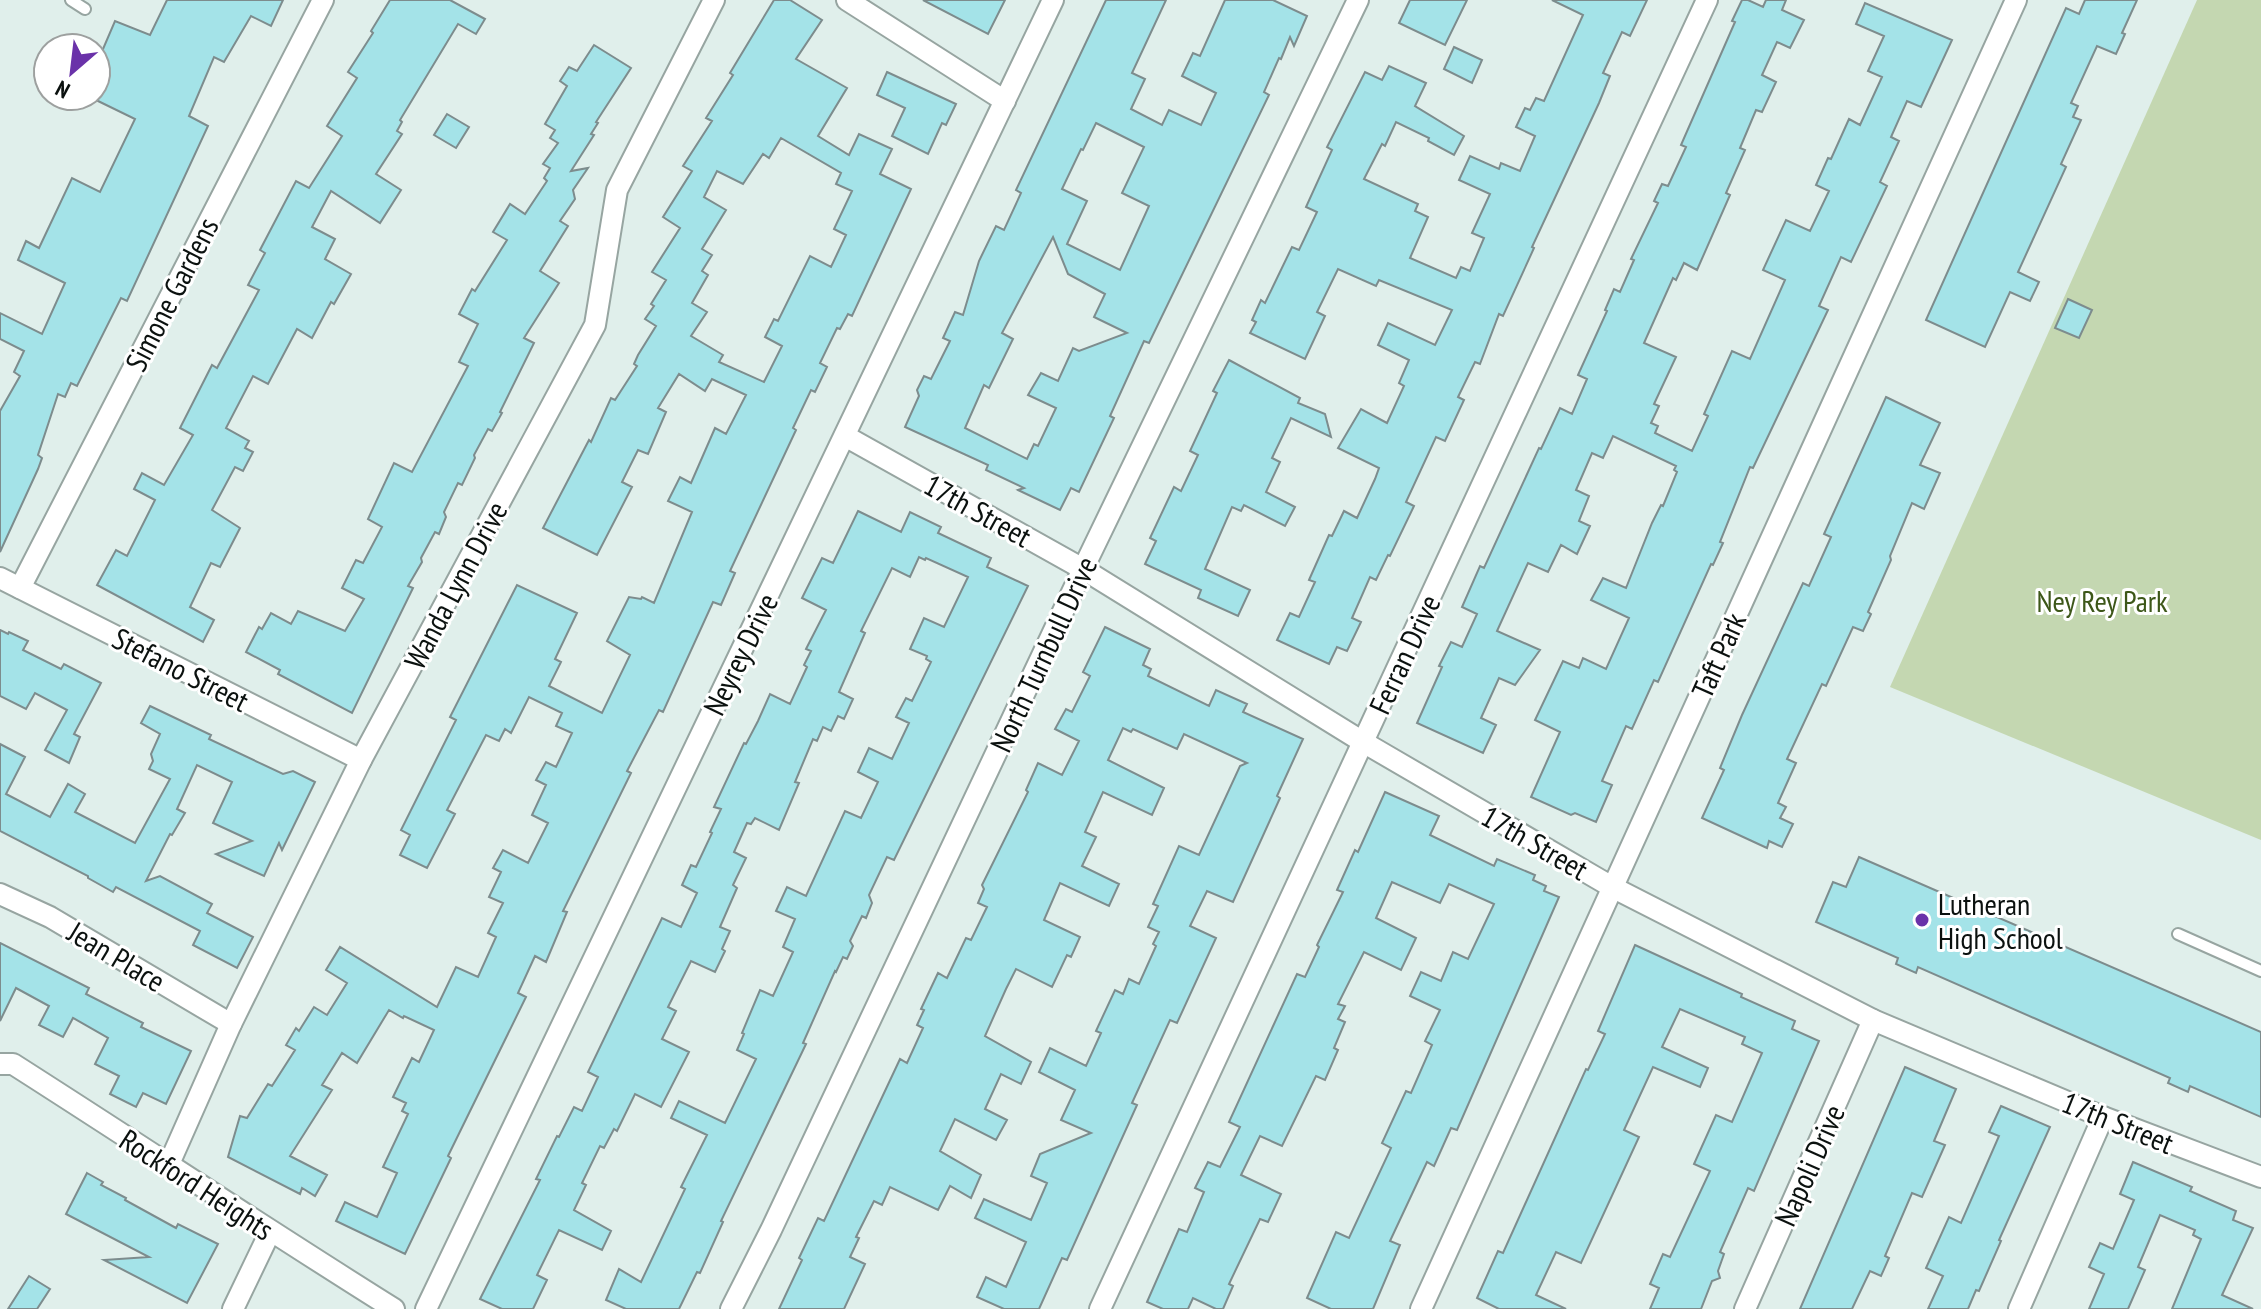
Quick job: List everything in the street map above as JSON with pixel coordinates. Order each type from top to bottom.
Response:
[{"type":"street","name":"Simone Gardens","points":[[20,588],[323,0]]},
{"type":"street","name":"Wanda Lynn Drive","points":[[169,1164],[231,1024],[361,760],[595,325],[617,190],[714,0]]},
{"type":"street","points":[[847,0],[1005,101]]},
{"type":"street","name":"Neyrey Drive","points":[[426,1309],[1053,0]]},
{"type":"street","name":"North Turnbull Drive","points":[[731,1309],[1358,0]]},
{"type":"street","name":"Ferran Drive","points":[[1100,1309],[1707,0]]},
{"type":"street","name":"Taft Park","points":[[1421,1309],[2016,0]]},
{"type":"street","name":"17th Street","points":[[845,436],[1083,569],[1363,742],[1612,887],[1873,1020],[2103,1117],[2261,1177]]},
{"type":"street","name":"Stefano Street","points":[[0,578],[361,760]]},
{"type":"street","name":"Jean Place","points":[[0,894],[50,917],[231,1024]]},
{"type":"street","name":"Napoli Drive","points":[[1745,1309],[1873,1020]]},
{"type":"street","name":"Rockford Heights","points":[[0,1064],[13,1064],[394,1309]]},
{"type":"street","points":[[2019,1309],[2103,1117]]},
{"type":"street","points":[[233,1309],[270,1232]]},
{"type":"lane","points":[[71,0],[85,9]]},
{"type":"lane","points":[[2178,934],[2261,971]]},
{"type":"green space","name":"Ney Rey Park","points":[[2197,0],[2261,0],[2261,840],[1890,687]]},
{"type":"building","points":[[167,0],[283,0],[271,26],[251,16],[224,62],[214,57],[189,116],[208,126],[127,301],[121,298],[77,386],[71,383],[65,397],[58,394],[38,455],[42,458],[38,469],[0,552],[0,411],[20,376],[14,372],[24,351],[0,339],[0,313],[42,334],[65,283],[18,260],[26,241],[39,248],[72,178],[100,192],[135,119],[112,108],[110,32],[115,21],[150,35]]},
{"type":"building","points":[[390,0],[450,0],[485,19],[476,34],[458,24],[400,120],[402,122],[397,131],[402,134],[376,174],[401,190],[380,223],[331,191],[312,227],[335,239],[325,259],[351,274],[334,304],[331,302],[312,338],[297,329],[268,384],[253,376],[226,428],[249,441],[245,448],[253,452],[243,471],[235,467],[212,510],[240,528],[220,567],[211,563],[190,607],[214,620],[203,642],[97,585],[116,550],[127,556],[155,500],[134,489],[142,473],[164,485],[193,435],[180,428],[212,365],[217,368],[259,290],[248,285],[265,253],[260,250],[296,181],[309,188],[342,136],[327,126],[357,78],[348,72]]},
{"type":"building","points":[[774,0],[790,0],[822,20],[796,59],[847,88],[818,136],[849,155],[859,134],[892,149],[880,174],[911,189],[852,316],[848,314],[840,329],[837,328],[820,363],[827,367],[815,392],[811,390],[793,428],[796,430],[730,571],[735,573],[721,605],[713,602],[663,712],[659,710],[627,771],[631,773],[563,911],[567,912],[546,962],[535,956],[518,993],[526,997],[448,1156],[451,1158],[405,1254],[336,1221],[345,1202],[377,1217],[397,1173],[383,1167],[408,1114],[402,1111],[406,1103],[393,1097],[412,1058],[419,1062],[434,1030],[389,1010],[357,1063],[342,1053],[322,1085],[332,1090],[290,1156],[327,1175],[315,1196],[302,1188],[300,1194],[228,1157],[240,1116],[247,1118],[268,1084],[272,1086],[295,1050],[286,1045],[296,1028],[299,1031],[314,1007],[327,1015],[347,983],[326,970],[340,947],[437,1007],[456,967],[478,977],[496,937],[488,933],[503,903],[489,897],[501,872],[493,868],[503,850],[528,863],[548,823],[532,815],[546,785],[536,780],[546,762],[556,767],[572,733],[556,726],[562,713],[529,697],[511,733],[505,729],[499,741],[486,735],[447,810],[455,814],[427,868],[400,855],[410,835],[401,830],[456,720],[450,717],[517,585],[577,613],[555,659],[561,662],[549,686],[602,713],[630,655],[607,641],[629,597],[642,597],[654,603],[692,512],[668,501],[680,477],[691,483],[715,428],[726,434],[746,395],[712,379],[705,391],[679,374],[658,408],[666,412],[648,454],[638,450],[622,482],[632,487],[597,555],[543,528],[589,440],[591,442],[611,398],[615,400],[637,366],[634,364],[638,355],[656,326],[645,319],[666,280],[652,272],[680,228],[663,217],[692,171],[683,166],[712,121],[706,118],[733,75],[730,73]],"holes":[[[781,138],[841,173],[836,184],[852,191],[834,229],[846,235],[831,267],[810,256],[778,321],[774,319],[765,337],[782,346],[764,382],[719,362],[723,355],[691,336],[707,312],[692,303],[708,275],[702,271],[712,255],[702,249],[726,210],[704,197],[717,171],[743,184],[763,154],[769,158]]]},
{"type":"building","points":[[923,0],[1005,0],[988,34]]},
{"type":"building","points":[[1106,0],[1166,0],[1132,73],[1145,79],[1131,109],[1162,125],[1169,110],[1201,125],[1216,93],[1182,76],[1193,53],[1200,56],[1225,0],[1273,0],[1307,16],[1294,46],[1290,37],[1279,58],[1264,92],[1269,95],[1149,343],[1144,341],[1110,416],[1114,418],[1079,492],[1071,488],[1060,510],[986,470],[988,465],[905,427],[924,376],[931,379],[950,341],[943,338],[955,312],[963,315],[979,261],[996,226],[1004,230],[1021,193],[1016,190]],"holes":[[[1096,123],[1144,147],[1122,193],[1149,206],[1120,270],[1067,244],[1087,201],[1062,189]],[[1053,237],[1068,274],[1105,294],[1094,317],[1127,333],[1079,351],[1073,348],[1058,381],[1041,373],[1028,395],[1056,408],[1038,446],[1034,444],[1027,459],[965,428],[984,385],[989,388],[1013,339],[1002,333]]]},
{"type":"building","points":[[1410,0],[1467,0],[1445,45],[1399,23]]},
{"type":"building","points":[[1552,0],[1647,0],[1630,36],[1622,32],[1603,73],[1610,76],[1599,103],[1503,316],[1499,314],[1480,364],[1475,362],[1458,397],[1464,400],[1445,441],[1436,437],[1406,502],[1414,506],[1390,556],[1376,580],[1370,577],[1352,618],[1361,622],[1347,651],[1337,647],[1329,664],[1277,640],[1290,613],[1299,617],[1315,582],[1309,580],[1329,535],[1332,536],[1344,511],[1357,518],[1379,468],[1338,448],[1361,409],[1387,423],[1404,386],[1399,383],[1409,360],[1378,345],[1388,323],[1435,345],[1452,310],[1379,280],[1376,286],[1338,269],[1317,312],[1325,316],[1305,359],[1250,333],[1256,322],[1252,320],[1261,300],[1265,303],[1292,247],[1299,250],[1317,212],[1306,207],[1332,150],[1327,147],[1365,72],[1382,80],[1389,66],[1426,83],[1415,106],[1464,136],[1454,155],[1428,141],[1429,138],[1396,122],[1364,179],[1418,204],[1415,211],[1428,217],[1410,258],[1456,278],[1461,267],[1470,271],[1484,238],[1472,233],[1490,194],[1459,180],[1470,156],[1499,169],[1501,163],[1520,171],[1535,136],[1516,127],[1525,108],[1530,110],[1536,98],[1544,101],[1583,15]]},
{"type":"building","points":[[1742,0],[1763,7],[1766,0],[1786,0],[1782,10],[1804,20],[1790,48],[1777,42],[1762,75],[1776,82],[1762,112],[1756,110],[1740,148],[1745,150],[1726,193],[1730,195],[1697,270],[1684,263],[1676,280],[1673,278],[1644,343],[1676,357],[1654,404],[1659,406],[1651,423],[1658,426],[1655,433],[1692,451],[1708,416],[1704,414],[1732,351],[1750,359],[1785,280],[1763,270],[1786,220],[1810,231],[1829,191],[1816,185],[1828,158],[1831,159],[1849,119],[1860,125],[1882,77],[1868,71],[1884,36],[1856,24],[1865,3],[1952,40],[1921,107],[1907,101],[1891,137],[1899,141],[1880,182],[1887,186],[1851,262],[1841,257],[1819,306],[1828,310],[1753,468],[1750,467],[1713,565],[1658,682],[1654,680],[1632,729],[1626,726],[1602,781],[1612,785],[1596,822],[1575,813],[1571,815],[1531,797],[1560,732],[1535,720],[1563,661],[1579,668],[1583,658],[1606,669],[1629,618],[1591,600],[1603,578],[1626,588],[1677,472],[1674,470],[1676,466],[1613,436],[1603,458],[1592,453],[1576,490],[1589,496],[1579,521],[1590,526],[1577,554],[1561,545],[1548,572],[1528,563],[1497,631],[1540,650],[1515,685],[1499,678],[1481,718],[1496,725],[1483,753],[1417,723],[1451,642],[1462,647],[1477,614],[1462,607],[1480,566],[1484,568],[1539,448],[1560,408],[1572,414],[1587,379],[1578,375],[1614,289],[1620,292],[1634,260],[1631,259],[1658,203],[1654,201],[1662,184],[1668,186],[1686,147],[1681,145]]},
{"type":"building","points":[[2085,0],[2137,0],[2116,54],[2097,46],[2071,103],[2078,106],[2073,117],[2081,120],[2061,164],[2066,167],[2018,272],[2039,282],[2030,301],[2010,292],[1985,347],[1926,320],[2066,8],[2079,14]]},
{"type":"building","points":[[594,45],[631,68],[596,122],[591,134],[594,135],[571,171],[588,168],[573,190],[575,199],[560,221],[568,226],[540,271],[559,283],[524,338],[534,343],[502,413],[492,431],[488,429],[462,485],[458,483],[444,512],[446,517],[439,534],[435,532],[421,558],[422,562],[408,586],[413,588],[352,713],[278,674],[280,670],[246,652],[259,627],[262,629],[271,613],[291,624],[298,611],[345,631],[364,599],[342,588],[356,560],[363,563],[382,527],[368,519],[394,463],[412,472],[468,366],[459,362],[478,324],[459,314],[472,289],[475,291],[507,240],[493,232],[510,204],[525,214],[547,181],[544,178],[550,168],[543,164],[558,143],[550,138],[555,130],[545,124],[567,86],[560,81],[569,67],[577,71]]},
{"type":"building","points":[[1454,47],[1482,60],[1472,83],[1444,69]]},
{"type":"building","points":[[887,72],[956,104],[946,125],[942,123],[928,154],[892,136],[905,108],[877,95]]},
{"type":"building","points":[[447,114],[469,127],[456,148],[434,135]]},
{"type":"building","points":[[2068,299],[2092,310],[2079,338],[2055,328]]},
{"type":"building","points":[[1229,360],[1300,398],[1298,403],[1325,414],[1331,437],[1291,418],[1272,458],[1280,462],[1266,492],[1295,507],[1285,526],[1244,505],[1241,511],[1232,507],[1205,569],[1250,590],[1238,616],[1198,598],[1201,590],[1145,564],[1156,541],[1150,538],[1174,487],[1181,491],[1198,455],[1190,451],[1217,393],[1213,391]]},
{"type":"building","points":[[1886,397],[1940,423],[1920,465],[1940,473],[1924,509],[1912,503],[1863,631],[1853,627],[1787,759],[1796,763],[1778,803],[1786,807],[1780,818],[1793,824],[1782,847],[1769,841],[1767,848],[1702,818],[1724,770],[1720,768],[1742,715],[1803,583],[1809,586],[1831,537],[1824,534]]},
{"type":"building","points":[[858,511],[901,532],[910,512],[941,527],[938,533],[991,558],[987,567],[1028,586],[894,860],[887,857],[869,895],[872,903],[866,918],[862,916],[850,941],[853,946],[847,959],[843,957],[835,971],[803,1043],[806,1044],[721,1221],[700,1273],[697,1272],[679,1309],[626,1309],[606,1300],[619,1269],[641,1282],[685,1189],[681,1187],[707,1135],[671,1118],[679,1101],[725,1123],[756,1059],[737,1050],[760,990],[773,996],[793,952],[783,947],[795,919],[776,911],[787,887],[806,896],[845,811],[861,818],[878,782],[858,772],[869,748],[892,759],[909,723],[896,717],[906,698],[912,701],[931,662],[926,659],[927,656],[910,649],[924,618],[944,627],[968,577],[926,558],[919,557],[910,577],[892,568],[861,631],[865,633],[839,692],[853,699],[844,719],[838,716],[831,731],[823,727],[817,741],[813,739],[779,830],[755,818],[751,824],[747,823],[734,852],[746,858],[733,885],[737,888],[720,927],[730,931],[722,949],[725,951],[715,972],[691,961],[668,1007],[676,1011],[662,1039],[689,1052],[661,1107],[635,1094],[617,1131],[614,1129],[604,1148],[600,1146],[582,1183],[586,1185],[574,1210],[611,1231],[602,1250],[559,1230],[537,1275],[547,1280],[533,1309],[502,1309],[480,1299],[540,1180],[536,1179],[557,1136],[574,1107],[582,1111],[598,1077],[588,1072],[662,918],[681,927],[697,893],[682,885],[691,865],[696,867],[712,833],[721,809],[714,807],[744,743],[770,694],[790,704],[807,667],[804,665],[811,651],[806,649],[826,610],[802,598],[822,558],[833,563]]},
{"type":"building","points":[[1105,627],[1150,649],[1143,665],[1151,669],[1148,676],[1209,706],[1216,690],[1247,704],[1243,712],[1303,739],[1233,902],[1207,891],[1190,926],[1216,938],[1177,1023],[1170,1020],[1132,1103],[1137,1105],[1067,1260],[1062,1258],[1039,1309],[1004,1309],[977,1297],[986,1277],[1006,1287],[1026,1242],[975,1218],[984,1199],[1031,1220],[1047,1183],[1031,1176],[1040,1154],[1091,1133],[1061,1120],[1075,1090],[1039,1072],[1050,1048],[1086,1066],[1101,1033],[1096,1031],[1115,990],[1123,994],[1129,979],[1139,984],[1156,946],[1153,944],[1159,932],[1148,927],[1158,906],[1153,904],[1179,846],[1199,855],[1240,766],[1247,763],[1184,734],[1177,749],[1133,729],[1131,732],[1123,728],[1108,760],[1164,788],[1152,815],[1103,792],[1085,832],[1096,837],[1082,866],[1119,884],[1109,906],[1060,883],[1044,920],[1080,937],[1071,957],[1067,955],[1052,987],[1016,969],[1006,989],[985,1036],[1031,1062],[1021,1084],[1001,1074],[985,1109],[1007,1120],[996,1140],[955,1119],[940,1151],[981,1175],[971,1198],[950,1186],[938,1210],[890,1187],[882,1205],[874,1201],[856,1237],[859,1238],[850,1257],[865,1264],[844,1309],[779,1309],[818,1218],[824,1221],[900,1059],[907,1063],[923,1028],[917,1025],[924,1010],[921,1009],[938,973],[947,978],[966,938],[971,940],[987,907],[978,903],[984,889],[982,885],[1028,792],[1026,790],[1038,763],[1062,775],[1079,741],[1055,729],[1066,709],[1072,712],[1090,676],[1083,672]]},
{"type":"building","points":[[0,630],[28,641],[23,650],[61,669],[64,664],[101,683],[74,734],[80,737],[69,763],[45,750],[67,710],[35,693],[26,709],[0,696]]},
{"type":"building","points":[[150,706],[211,735],[209,739],[283,774],[293,771],[315,782],[282,850],[279,843],[264,876],[216,854],[252,841],[213,823],[232,782],[197,765],[177,809],[185,813],[170,834],[146,881],[160,876],[212,904],[207,913],[253,937],[237,968],[193,945],[200,931],[116,887],[113,892],[0,831],[0,744],[25,757],[6,794],[50,817],[68,784],[85,794],[75,812],[135,843],[170,779],[149,769],[153,761],[151,754],[160,734],[141,723]]},
{"type":"building","points":[[1385,792],[1439,816],[1430,835],[1494,866],[1497,859],[1535,875],[1533,880],[1546,886],[1544,891],[1559,897],[1457,1130],[1451,1128],[1434,1166],[1427,1162],[1390,1241],[1400,1245],[1373,1309],[1331,1309],[1307,1298],[1336,1232],[1349,1238],[1391,1148],[1382,1143],[1406,1091],[1411,1093],[1432,1045],[1425,1041],[1440,1010],[1410,996],[1421,972],[1441,981],[1453,952],[1468,959],[1494,904],[1449,884],[1440,903],[1392,882],[1376,918],[1416,938],[1401,970],[1364,952],[1338,1004],[1345,1006],[1338,1019],[1345,1022],[1334,1048],[1338,1050],[1325,1080],[1316,1076],[1282,1146],[1260,1136],[1241,1175],[1281,1194],[1268,1222],[1260,1219],[1229,1284],[1233,1286],[1223,1309],[1216,1309],[1193,1298],[1188,1309],[1163,1309],[1147,1302],[1179,1229],[1187,1232],[1204,1192],[1195,1188],[1208,1162],[1220,1167],[1240,1127],[1229,1122],[1297,974],[1305,977],[1343,892],[1337,890]]},
{"type":"building","points":[[1859,857],[2261,1032],[2261,1117],[2190,1086],[2188,1092],[2168,1083],[2170,1078],[1918,967],[1916,973],[1896,964],[1898,958],[1816,922],[1833,882],[1846,887]]},
{"type":"building","points":[[0,943],[89,988],[86,994],[143,1023],[141,1027],[191,1051],[166,1104],[143,1093],[136,1107],[110,1094],[119,1076],[95,1064],[108,1038],[73,1018],[63,1037],[39,1025],[49,1006],[16,988],[0,1021]]},
{"type":"building","points":[[1635,945],[1795,1021],[1792,1029],[1819,1041],[1754,1191],[1748,1188],[1720,1252],[1724,1254],[1718,1271],[1720,1278],[1712,1281],[1701,1309],[1650,1309],[1659,1288],[1650,1284],[1663,1254],[1670,1257],[1710,1171],[1694,1164],[1716,1115],[1732,1122],[1762,1053],[1742,1044],[1745,1037],[1680,1009],[1662,1047],[1708,1068],[1700,1087],[1653,1067],[1624,1130],[1639,1137],[1581,1263],[1556,1252],[1536,1295],[1566,1309],[1499,1309],[1477,1298],[1498,1251],[1503,1253],[1586,1069],[1605,1034],[1598,1031]]},
{"type":"building","points":[[1905,1067],[1956,1089],[1934,1141],[1945,1145],[1922,1197],[1912,1193],[1885,1256],[1889,1258],[1881,1276],[1870,1271],[1852,1309],[1800,1309]]},
{"type":"building","points":[[2001,1106],[2050,1127],[1979,1291],[1976,1290],[1968,1309],[1928,1309],[1943,1276],[1926,1268],[1949,1217],[1961,1223],[1999,1136],[1989,1132]]},
{"type":"building","points":[[2133,1162],[2192,1187],[2190,1191],[2236,1211],[2233,1220],[2253,1228],[2222,1295],[2253,1309],[2172,1309],[2201,1239],[2193,1235],[2195,1230],[2160,1215],[2138,1267],[2145,1270],[2128,1309],[2089,1309],[2104,1274],[2089,1267],[2100,1243],[2113,1249],[2134,1200],[2120,1194]]},
{"type":"building","points":[[87,1173],[125,1200],[176,1228],[178,1224],[218,1244],[187,1303],[104,1260],[149,1257],[66,1214]]},
{"type":"building","points":[[29,1276],[50,1289],[37,1309],[8,1309]]},
{"type":"place","name":"Lutheran High School","points":[[1922,920]]}]
